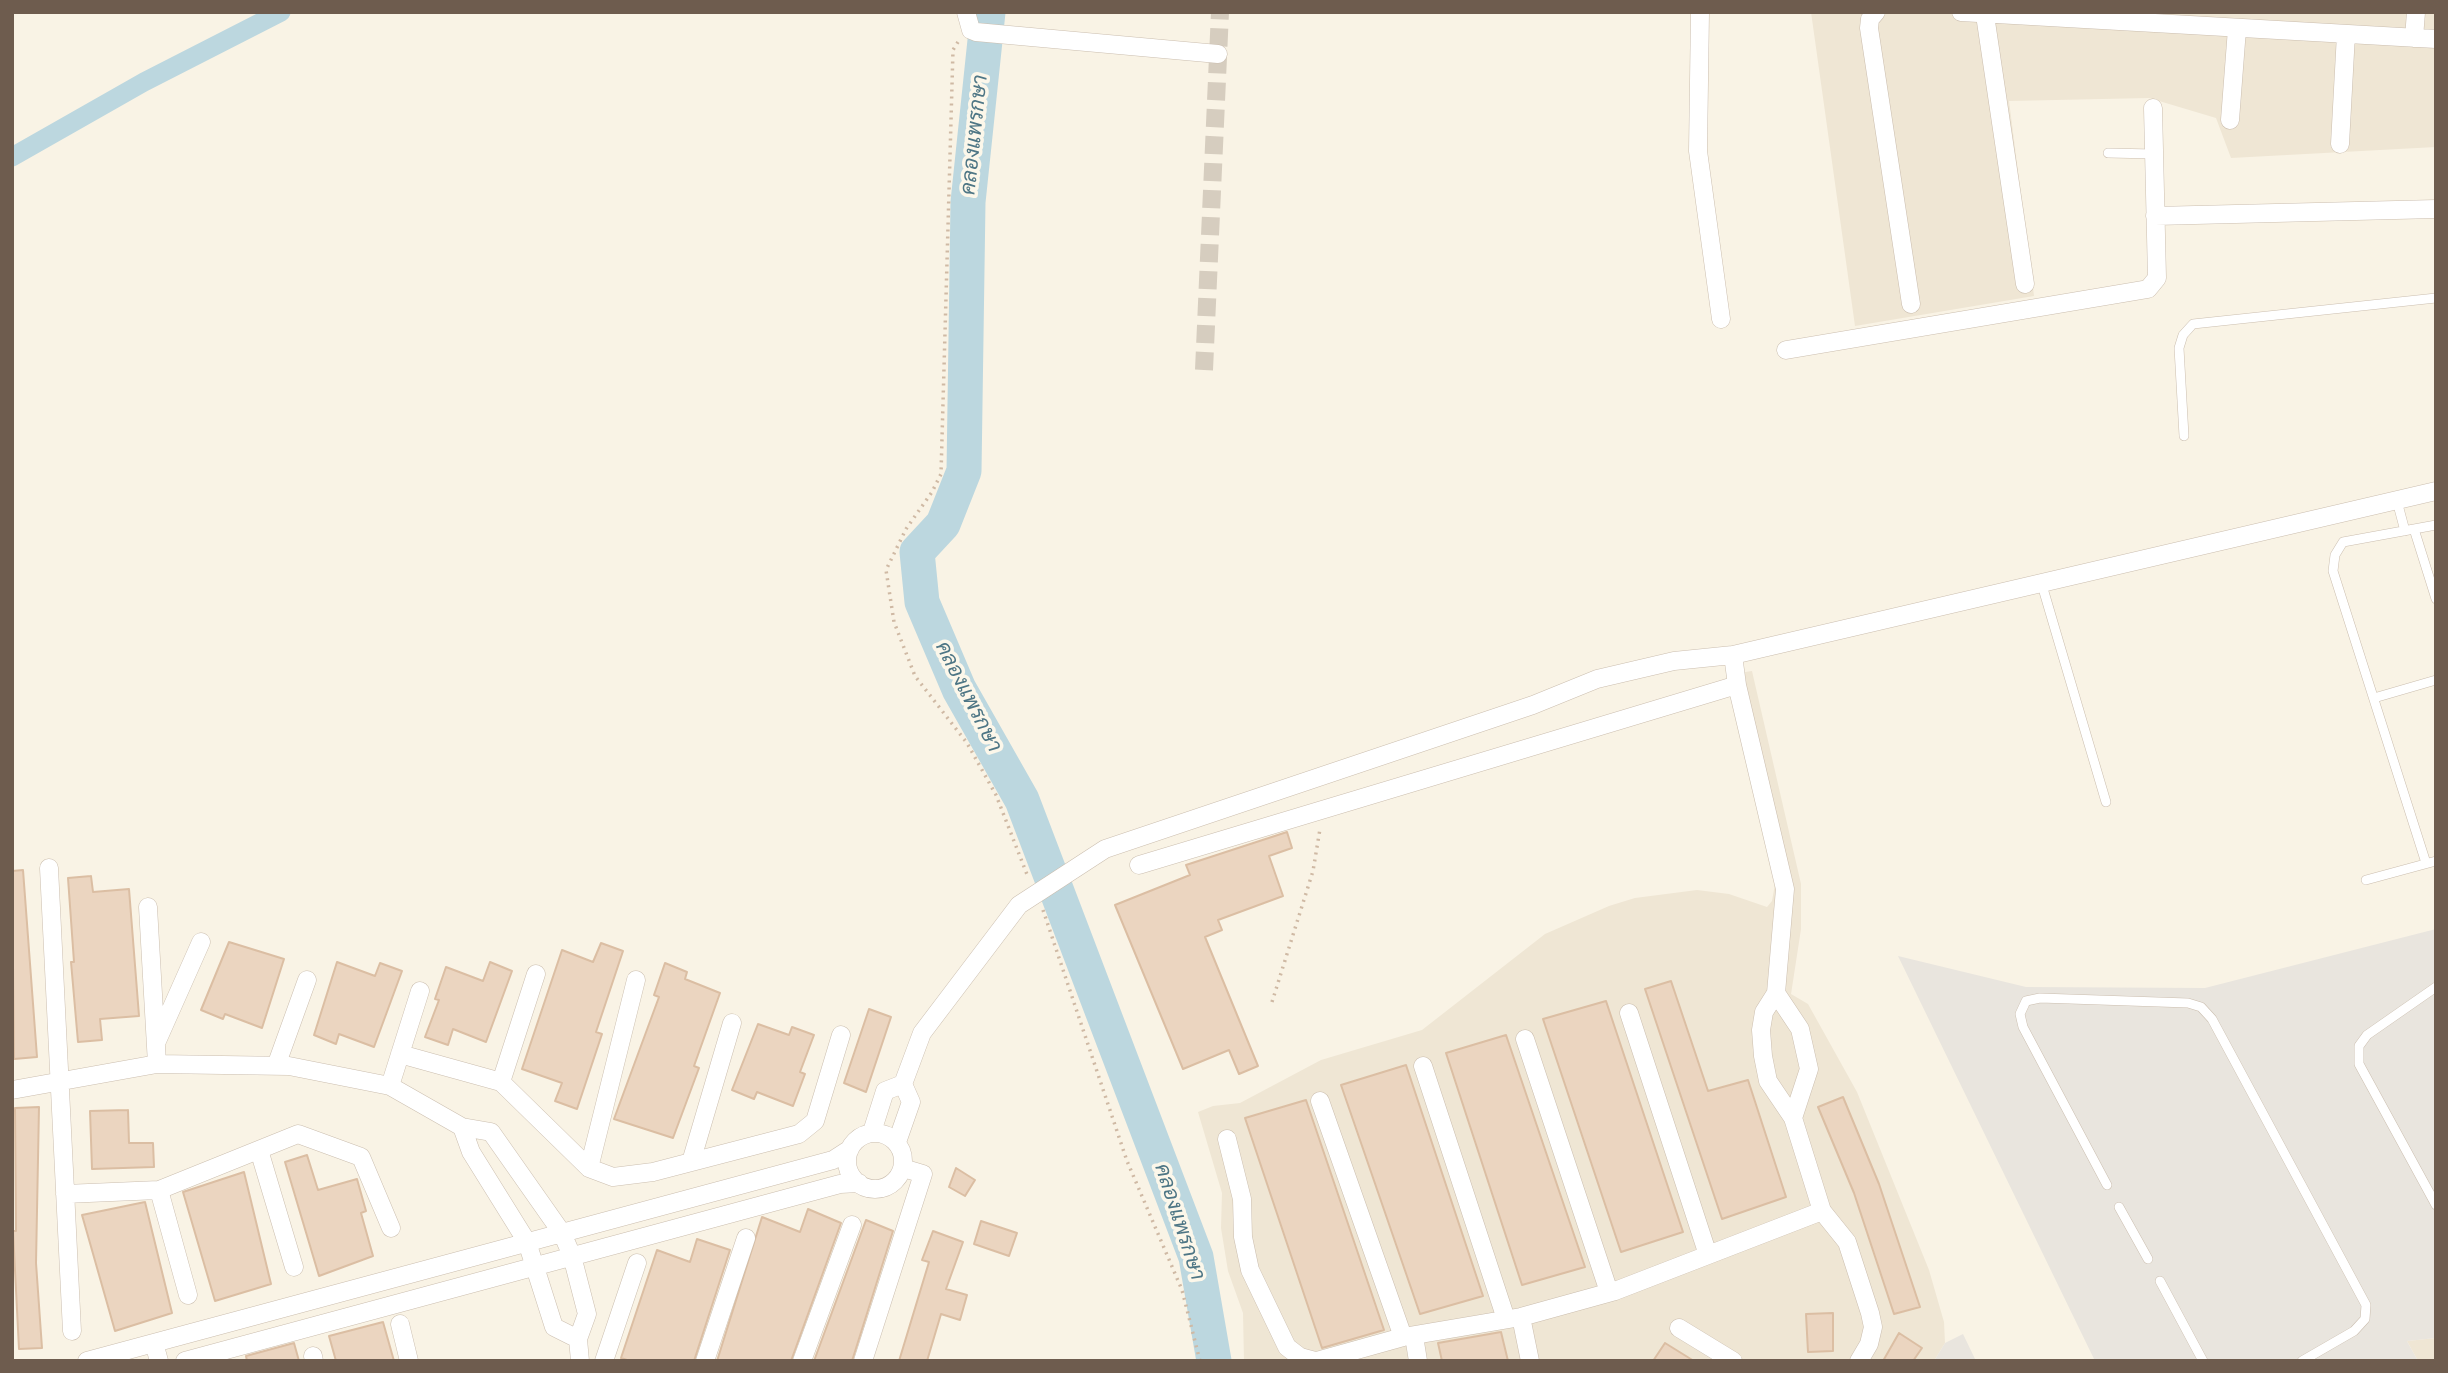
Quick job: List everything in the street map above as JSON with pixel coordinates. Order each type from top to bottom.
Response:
[{"type":"street","points":[[966,12],[970,33],[1218,54]]},
{"type":"street","points":[[1700,12],[1698,151],[1721,319]]},
{"type":"street","points":[[1876,12],[1870,19],[1869,29],[1911,304]]},
{"type":"street","points":[[1961,12],[2233,23],[2436,40]]},
{"type":"street","points":[[2414,38],[2416,12]]},
{"type":"street","points":[[1985,15],[2025,284]]},
{"type":"street","points":[[2230,120],[2233,23]]},
{"type":"street","points":[[2340,144],[2346,34]]},
{"type":"street","points":[[1786,350],[2142,291],[2157,278],[2153,108]]},
{"type":"street","points":[[2155,216],[2436,209]]},
{"type":"street","points":[[897,1142],[911,1102],[903,1084],[922,1033],[1019,905],[1105,849],[1533,705],[1597,679],[1674,661],[1733,655],[2436,491]]},
{"type":"street","points":[[1733,655],[1737,685],[1785,889],[1776,993],[1764,1012],[1761,1030],[1763,1056],[1768,1081],[1793,1118],[1822,1211],[1846,1242],[1873,1327],[1869,1344],[1859,1361]]},
{"type":"street","points":[[1139,865],[1737,685]]},
{"type":"street","points":[[49,868],[72,1331]]},
{"type":"street","points":[[148,907],[157,1065]]},
{"type":"street","points":[[156,1044],[201,942]]},
{"type":"street","points":[[501,1082],[536,974]]},
{"type":"street","points":[[276,1066],[307,980]]},
{"type":"street","points":[[589,1167],[636,980]]},
{"type":"street","points":[[390,1086],[420,990]]},
{"type":"street","points":[[1776,993],[1800,1029],[1809,1069],[1793,1118]]},
{"type":"street","points":[[1629,1013],[1708,1255]]},
{"type":"street","points":[[691,1162],[732,1023]]},
{"type":"street","points":[[400,1054],[501,1082],[589,1167],[613,1177],[691,1162],[799,1134],[815,1121],[841,1035]]},
{"type":"street","points":[[1525,1039],[1609,1292]]},
{"type":"street","points":[[12,1090],[157,1065],[276,1066],[390,1086],[462,1127],[491,1132],[562,1233],[572,1256],[587,1314],[578,1339],[580,1361]]},
{"type":"street","points":[[1423,1066],[1530,1361]]},
{"type":"street","points":[[872,1132],[885,1091],[903,1084]]},
{"type":"street","points":[[1320,1101],[1418,1361]]},
{"type":"street","points":[[462,1127],[471,1152],[527,1242],[554,1327],[578,1339]]},
{"type":"street","points":[[872,1132],[881,1133],[897,1142],[902,1150],[903,1168],[893,1183],[885,1187],[867,1188],[859,1183],[848,1168],[850,1149],[855,1141],[872,1132]]},
{"type":"street","points":[[65,1194],[159,1190],[298,1134],[361,1157],[391,1228]]},
{"type":"street","points":[[1227,1139],[1242,1199],[1243,1237],[1250,1270],[1287,1347],[1313,1360],[1408,1337],[1514,1318],[1609,1292],[1822,1211]]},
{"type":"street","points":[[87,1361],[832,1160],[850,1149]]},
{"type":"street","points":[[259,1150],[294,1267]]},
{"type":"street","points":[[863,1361],[923,1174],[903,1168]]},
{"type":"street","points":[[186,1361],[840,1184],[859,1183]]},
{"type":"street","points":[[159,1190],[188,1295]]},
{"type":"street","points":[[802,1361],[852,1225]]},
{"type":"street","points":[[705,1361],[746,1238]]},
{"type":"street","points":[[604,1361],[637,1263]]},
{"type":"street","points":[[400,1324],[409,1361]]},
{"type":"street","points":[[1679,1328],[1733,1361]]},
{"type":"street","points":[[154,1343],[159,1361]]},
{"type":"lane","points":[[2108,153],[2154,154]]},
{"type":"lane","points":[[2184,436],[2179,348],[2183,335],[2193,324],[2436,298]]},
{"type":"lane","points":[[2397,501],[2436,599]]},
{"type":"lane","points":[[2366,880],[2431,862],[2333,571],[2335,555],[2343,542],[2436,524]]},
{"type":"lane","points":[[2042,584],[2106,802]]},
{"type":"lane","points":[[2374,698],[2436,680]]},
{"type":"lane","points":[[2436,988],[2367,1035],[2359,1046],[2360,1064],[2436,1205]]},
{"type":"lane","points":[[2107,1185],[2024,1027],[2020,1014],[2025,1001],[2040,998],[2188,1003],[2201,1007],[2212,1019],[2366,1305],[2365,1319],[2354,1331],[2302,1361]]},
{"type":"lane","points":[[2119,1208],[2148,1259]]},
{"type":"lane","points":[[2160,1280],[2203,1361]]},
{"type":"path","points":[[970,33],[953,50],[941,474],[906,529],[886,570],[894,622],[915,677],[967,743],[979,764],[996,795],[1030,883]]},
{"type":"path","points":[[1272,1002],[1312,871],[1324,810]]},
{"type":"path","points":[[1041,905],[1051,928],[1126,1161],[1182,1290],[1200,1361]]},
{"type":"shaded area","points":[[1811,12],[2436,12],[2436,147],[2231,158],[2216,118],[2149,98],[2009,101],[2034,296],[1855,326]]},
{"type":"shaded area","points":[[1752,671],[1801,884],[1801,929],[1791,994],[1808,1004],[1857,1092],[1929,1270],[1944,1322],[1945,1343],[1934,1361],[1244,1361],[1243,1313],[1228,1271],[1221,1228],[1222,1193],[1198,1112],[1213,1106],[1240,1103],[1321,1060],[1422,1030],[1545,934],[1609,906],[1635,898],[1697,890],[1729,894],[1767,907],[1772,901],[1775,884],[1726,675]]},
{"type":"shaded area","points":[[2436,929],[2436,1338],[2407,1341],[2418,1361],[2095,1361],[1898,956],[2026,987],[2205,988]]},
{"type":"shaded area","points":[[1963,1334],[1976,1361],[1934,1361],[1945,1343]]},
{"type":"shaded area","points":[[2436,1338],[2436,1361],[2418,1361],[2407,1341]]},
{"type":"building","points":[[1287,832],[1292,848],[1269,856],[1283,896],[1218,920],[1222,930],[1205,937],[1258,1066],[1239,1074],[1229,1050],[1183,1069],[1115,905],[1190,875],[1186,865]]},
{"type":"building","points":[[23,870],[37,1057],[14,1059],[12,871]]},
{"type":"building","points":[[91,876],[93,892],[129,889],[139,1016],[100,1019],[102,1040],[78,1042],[71,962],[74,962],[68,878]]},
{"type":"building","points":[[229,942],[284,959],[262,1028],[225,1014],[223,1019],[201,1010]]},
{"type":"building","points":[[601,943],[623,951],[596,1032],[602,1034],[577,1109],[555,1101],[562,1083],[522,1069],[562,950],[593,962]]},
{"type":"building","points":[[337,962],[375,976],[380,963],[402,971],[374,1047],[339,1034],[336,1044],[314,1035]]},
{"type":"building","points":[[490,962],[512,971],[486,1042],[453,1029],[448,1045],[425,1037],[439,1000],[435,999],[446,967],[483,981]]},
{"type":"building","points":[[665,963],[687,972],[685,979],[720,993],[694,1066],[699,1068],[673,1138],[614,1119],[659,997],[654,995]]},
{"type":"building","points":[[1671,981],[1708,1091],[1748,1080],[1786,1197],[1722,1219],[1645,989]]},
{"type":"building","points":[[1606,1001],[1683,1232],[1621,1252],[1543,1019]]},
{"type":"building","points":[[869,1009],[891,1017],[866,1092],[844,1083]]},
{"type":"building","points":[[758,1024],[789,1035],[792,1027],[814,1035],[800,1072],[805,1074],[793,1106],[757,1092],[754,1099],[732,1090]]},
{"type":"building","points":[[1506,1035],[1585,1267],[1522,1285],[1446,1053]]},
{"type":"building","points":[[1406,1065],[1483,1296],[1420,1314],[1341,1085]]},
{"type":"building","points":[[1843,1097],[1879,1184],[1920,1307],[1894,1314],[1854,1193],[1818,1107]]},
{"type":"building","points":[[1306,1100],[1384,1330],[1322,1348],[1245,1118]]},
{"type":"building","points":[[39,1107],[36,1263],[42,1348],[19,1349],[13,1231],[16,1231],[15,1108]]},
{"type":"building","points":[[128,1110],[129,1143],[153,1143],[154,1167],[92,1169],[90,1111]]},
{"type":"building","points":[[307,1155],[318,1190],[357,1179],[366,1211],[361,1213],[373,1256],[319,1276],[285,1162]]},
{"type":"building","points":[[956,1168],[975,1180],[965,1196],[949,1187]]},
{"type":"building","points":[[244,1172],[271,1284],[215,1301],[183,1192]]},
{"type":"building","points":[[145,1202],[172,1313],[115,1331],[82,1215]]},
{"type":"building","points":[[808,1209],[841,1223],[791,1361],[717,1361],[762,1217],[800,1232]]},
{"type":"building","points":[[866,1220],[893,1231],[852,1361],[814,1361]]},
{"type":"building","points":[[981,1221],[1017,1233],[1009,1256],[974,1244]]},
{"type":"building","points":[[933,1231],[963,1242],[946,1289],[967,1295],[960,1320],[941,1314],[927,1361],[899,1361],[929,1262],[922,1260]]},
{"type":"building","points":[[697,1239],[730,1250],[694,1361],[630,1361],[621,1358],[657,1250],[690,1262]]},
{"type":"building","points":[[1833,1313],[1833,1351],[1808,1352],[1806,1314]]},
{"type":"building","points":[[383,1322],[394,1361],[336,1361],[329,1336]]},
{"type":"building","points":[[1501,1332],[1508,1361],[1442,1361],[1438,1343]]},
{"type":"building","points":[[1899,1333],[1922,1348],[1913,1361],[1883,1361]]},
{"type":"building","points":[[294,1343],[299,1361],[247,1361],[246,1356]]},
{"type":"building","points":[[1665,1343],[1694,1361],[1653,1361]]},
{"type":"waterway","points":[[12,157],[144,82],[281,12]]},
{"type":"waterway","name":"คลองแพรกษา","points":[[988,12],[968,202],[964,471],[943,524],[917,552],[922,602],[959,689],[1022,800],[1196,1257],[1214,1361]]},
{"type":"tunnel","points":[[1204,370],[1220,12]]}]
